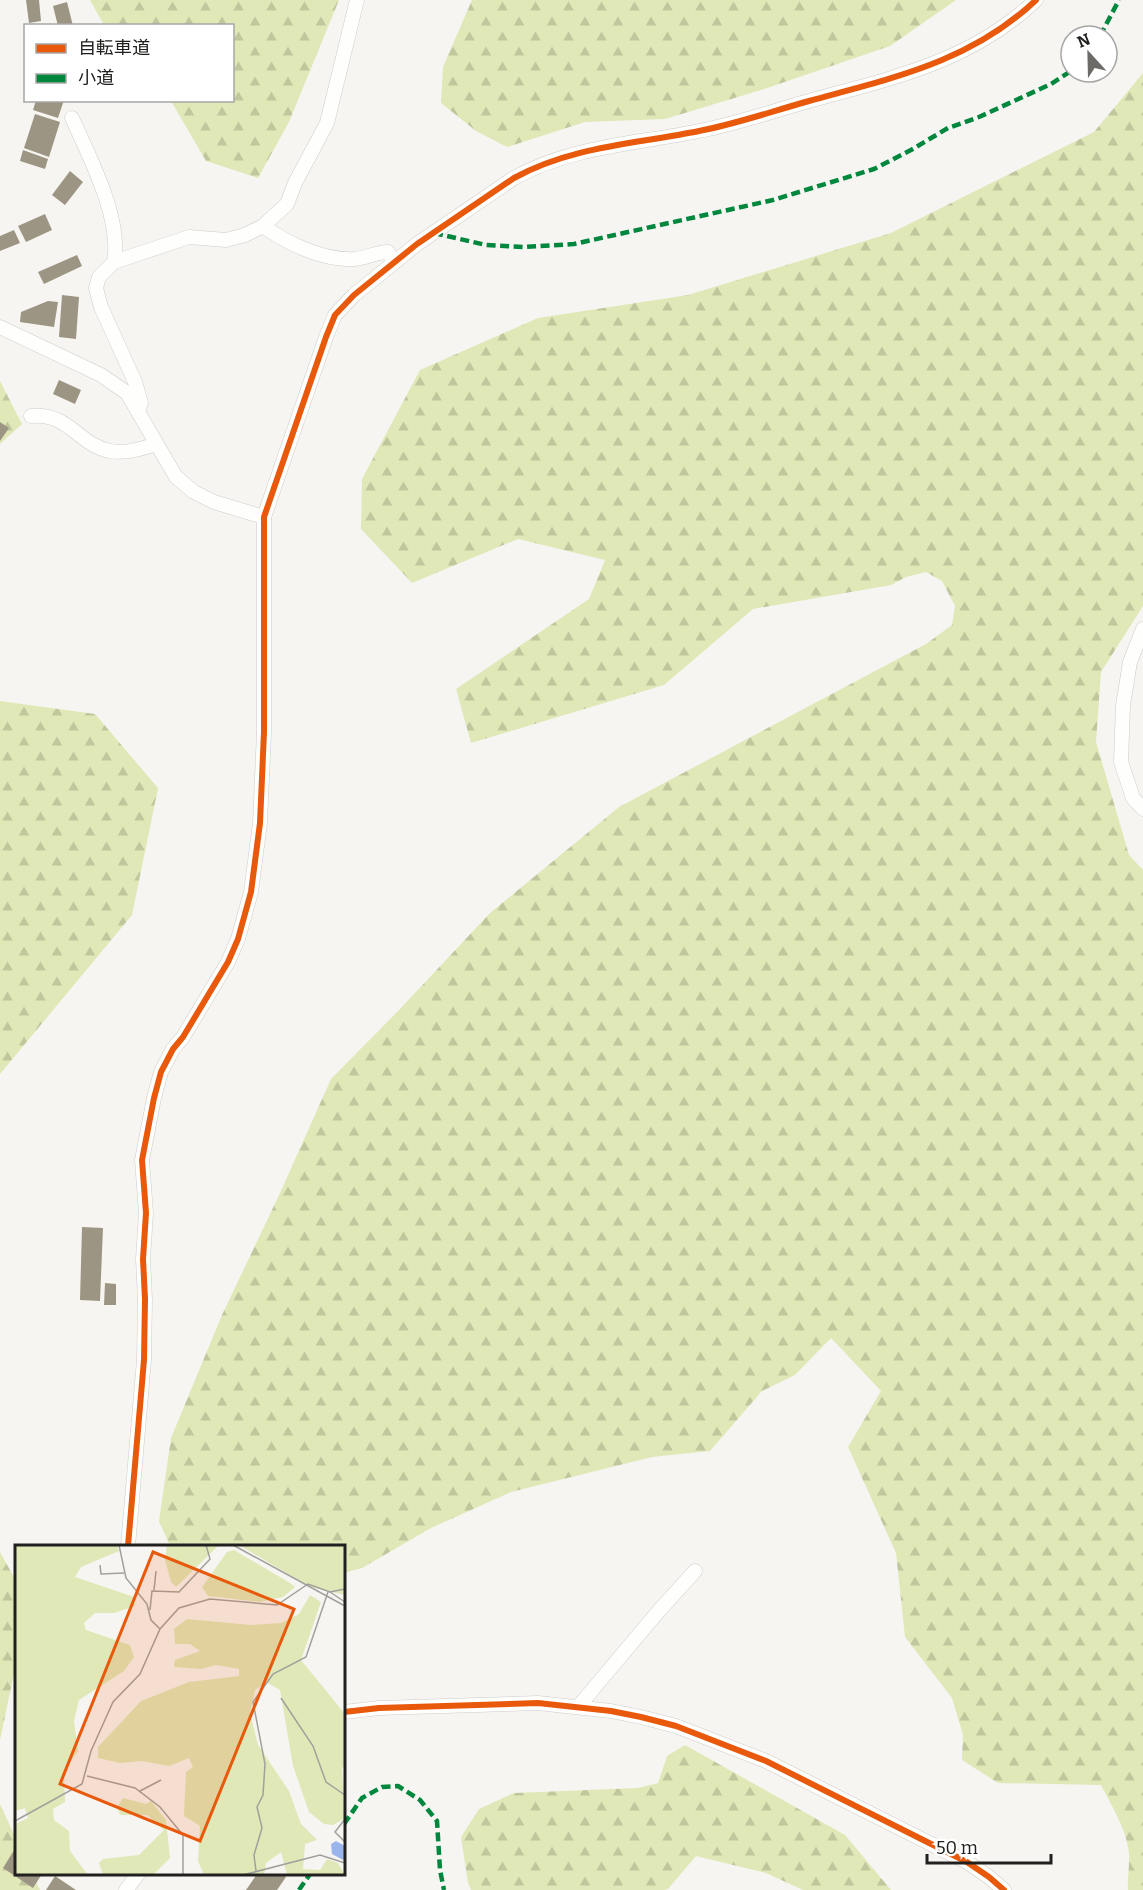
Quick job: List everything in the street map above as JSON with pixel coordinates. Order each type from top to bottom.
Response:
[{"type":"street","points":[[138,411],[141,403],[135,382],[101,307],[96,288],[99,277],[114,262],[189,237],[226,240],[245,235],[263,226],[287,204],[327,123],[357,0]]},
{"type":"street","points":[[128,1545],[144,1360],[143,1259],[146,1213],[142,1160],[161,1072],[228,962],[238,939],[251,892],[260,822],[263,744],[264,518],[335,315],[354,295],[417,244],[514,178],[531,169],[593,149],[699,132],[731,124],[906,74],[959,53],[1014,21],[1036,0]]},
{"type":"street","points":[[72,118],[103,190],[116,239],[114,262]]},
{"type":"street","points":[[263,226],[294,244],[327,257],[356,259],[388,252],[394,262]]},
{"type":"street","points":[[0,327],[101,375],[127,393],[176,477],[194,492],[214,502],[264,518]]},
{"type":"street","points":[[31,416],[52,416],[94,444],[110,451],[140,450],[156,444]]},
{"type":"street","points":[[1143,629],[1130,662],[1123,705],[1121,762],[1133,798],[1143,809]]},
{"type":"street","points":[[578,1707],[695,1571]]},
{"type":"street","points":[[345,1712],[379,1708],[538,1703],[611,1711],[676,1726],[766,1761],[967,1862],[1004,1890]]},
{"type":"street","points":[[126,1890],[137,1875]]},
{"type":"green space","points":[[90,0],[339,0],[289,122],[258,178],[206,161],[172,102],[234,102],[234,24],[103,24]]},
{"type":"green space","points":[[472,0],[956,0],[890,46],[761,90],[665,119],[585,122],[507,147],[476,131],[441,103],[443,67]]},
{"type":"green space","points":[[1143,73],[1143,606],[1101,672],[1096,742],[1129,855],[1143,870],[1143,1890],[1128,1890],[1129,1852],[1124,1831],[1101,1785],[998,1783],[962,1760],[963,1735],[952,1698],[905,1637],[896,1553],[848,1447],[881,1391],[831,1338],[795,1375],[762,1391],[710,1451],[652,1457],[511,1492],[431,1528],[362,1568],[345,1573],[345,1545],[170,1545],[159,1521],[171,1438],[222,1315],[331,1079],[490,913],[619,807],[926,644],[952,625],[955,606],[942,581],[926,572],[906,577],[891,585],[753,609],[664,685],[471,743],[456,689],[589,599],[605,560],[518,539],[412,583],[361,529],[362,479],[420,370],[538,318],[688,295],[891,233],[1094,132]]},
{"type":"green space","points":[[0,381],[22,424],[0,444]]},
{"type":"green space","points":[[0,701],[95,714],[158,788],[132,915],[0,1074]]},
{"type":"green space","points":[[0,1552],[15,1579],[15,1669],[0,1740]]},
{"type":"green space","points":[[685,1745],[845,1835],[891,1890],[803,1890],[766,1873],[696,1856],[668,1889],[664,1890],[471,1890],[461,1837],[479,1809],[514,1793],[638,1788],[658,1783],[667,1756]]},
{"type":"green space","points":[[0,1804],[15,1837],[15,1875],[32,1875],[40,1890],[0,1890]]},
{"type":"building","points":[[26,0],[39,0],[41,21],[29,23]]},
{"type":"building","points":[[67,2],[72,24],[58,24],[53,6]]},
{"type":"building","points":[[35,102],[63,102],[58,118],[33,110]]},
{"type":"building","points":[[35,114],[60,122],[49,157],[24,148]]},
{"type":"building","points":[[23,150],[48,159],[45,169],[20,161]]},
{"type":"building","points":[[70,171],[83,182],[65,205],[52,195]]},
{"type":"building","points":[[45,214],[52,230],[26,242],[18,226]]},
{"type":"building","points":[[14,230],[20,243],[0,251],[0,236]]},
{"type":"building","points":[[77,255],[82,266],[44,284],[38,272]]},
{"type":"building","points":[[62,295],[79,297],[76,339],[59,337]]},
{"type":"building","points":[[48,301],[58,302],[54,327],[20,322],[21,312]]},
{"type":"building","points":[[59,380],[81,390],[75,404],[53,394]]},
{"type":"building","points":[[0,422],[9,428],[0,441]]},
{"type":"building","points":[[82,1227],[103,1228],[100,1301],[80,1300]]},
{"type":"building","points":[[105,1283],[116,1284],[116,1305],[104,1305]]},
{"type":"building","points":[[15,1849],[15,1875],[41,1875],[33,1888],[3,1868]]},
{"type":"building","points":[[256,1875],[286,1877],[277,1890],[246,1890]]},
{"type":"building","points":[[55,1876],[76,1890],[46,1890]]},
{"type":"marked path","points":[[1106,24],[1119,0]]},
{"type":"marked path","points":[[434,233],[486,245],[524,247],[574,244],[773,200],[874,169],[948,128],[979,117],[1059,79]]},
{"type":"marked path","points":[[345,1823],[362,1798],[382,1787],[398,1786],[420,1800],[437,1821],[440,1870],[444,1890]]},
{"type":"marked path","points":[[299,1890],[309,1875]]},
{"type":"cycle path","points":[[128,1545],[144,1360],[143,1259],[146,1213],[142,1160],[161,1072],[228,962],[238,939],[251,892],[260,823],[264,732],[264,517],[335,315],[354,295],[417,244],[514,178],[536,167],[581,152],[727,125],[900,75],[929,65],[985,39],[1036,0]]},
{"type":"cycle path","points":[[345,1712],[379,1708],[538,1703],[611,1711],[676,1726],[766,1761],[967,1862],[1004,1890]]}]
